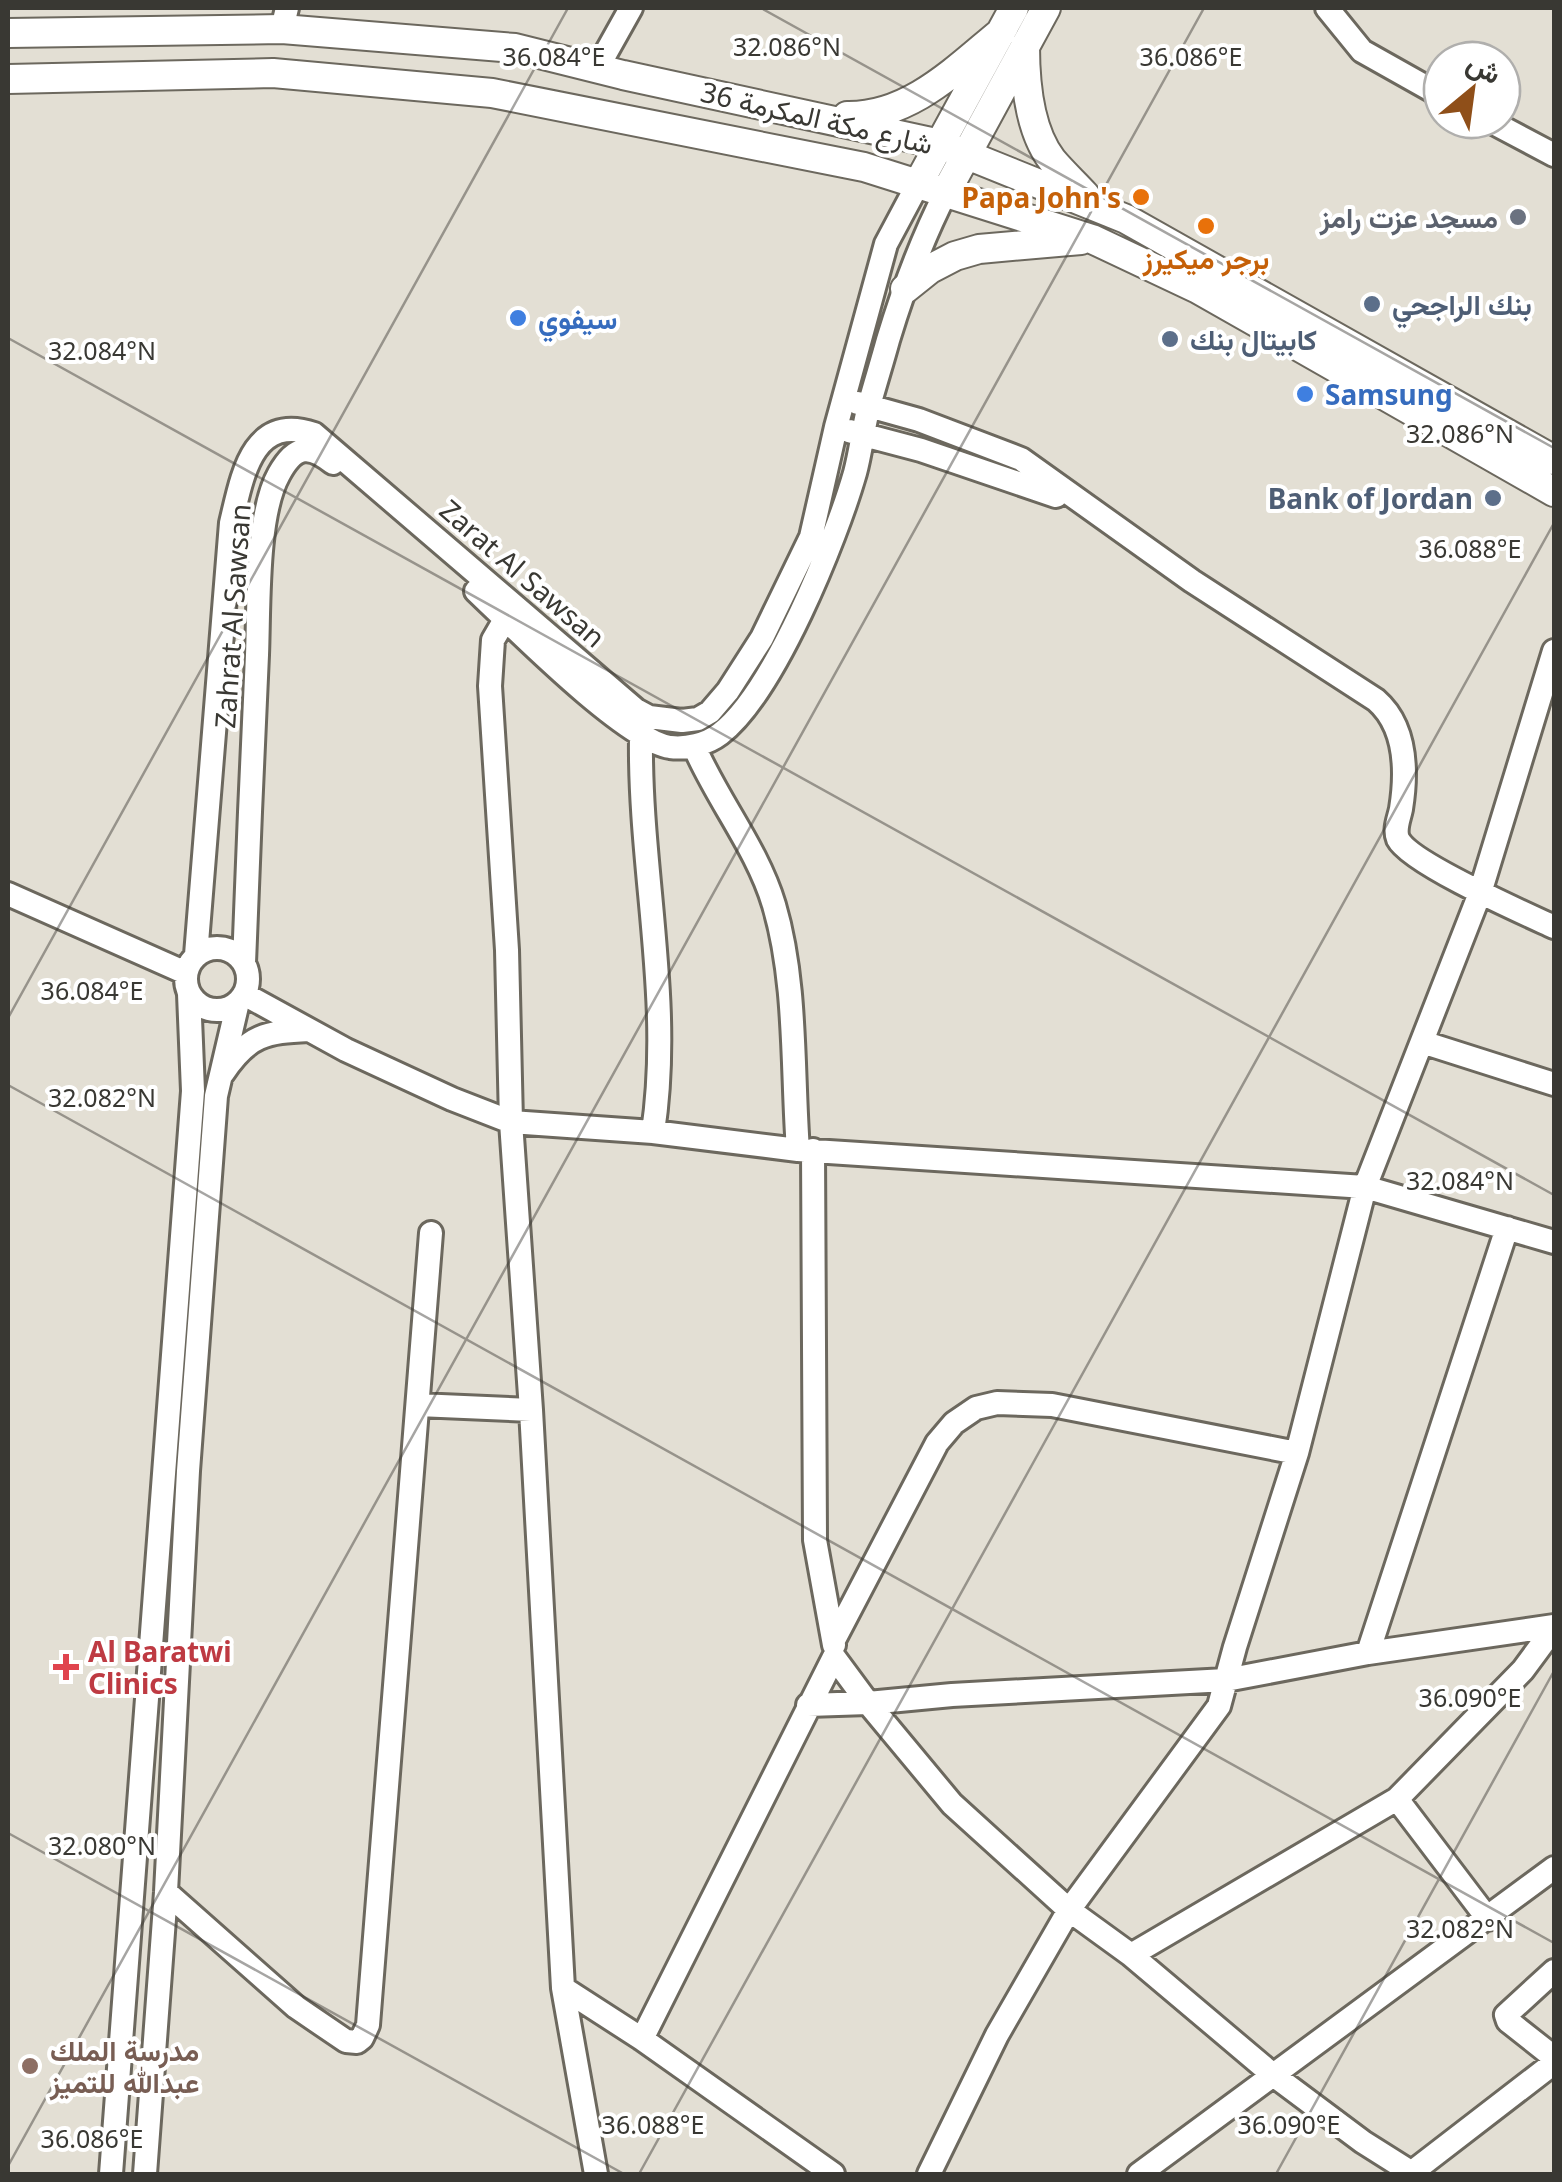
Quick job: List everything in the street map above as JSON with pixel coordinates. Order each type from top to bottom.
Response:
[{"type":"main road","points":[[1014,8],[1012,39],[1028,84],[1040,139],[1051,159],[1093,203]]},
{"type":"main road","points":[[817,115],[870,116],[901,104],[1012,39],[1046,8]]},
{"type":"main road","name":"شارع مكة المكرمة 36","points":[[8,33],[284,18],[515,48],[954,148],[1093,203],[1216,268],[1554,460]]},
{"type":"main road","points":[[918,184],[954,148],[1012,39]]},
{"type":"main road","name":"شارع مكة المكرمة 36","points":[[8,79],[273,74],[492,93],[864,167],[1092,238],[1198,289],[1554,492]]},
{"type":"main road","points":[[946,192],[954,148]]},
{"type":"main road","points":[[905,289],[954,256],[979,249],[1092,238]]},
{"type":"street","points":[[1327,8],[1362,51],[1422,85]]},
{"type":"street","points":[[598,68],[622,11]]},
{"type":"street","points":[[1522,138],[1554,155]]},
{"type":"street","name":"Zarat Al Sawsan","points":[[190,974],[231,523],[245,466],[262,440],[296,428],[314,434],[509,611],[636,710],[649,717],[698,719],[710,712],[762,638],[811,537],[836,427],[886,244],[918,184]]},
{"type":"street","points":[[946,192],[918,247],[869,404],[856,470],[833,536],[769,671],[740,716],[718,737],[694,746],[762,874],[774,904],[782,944],[805,1150],[816,1540],[834,1648],[868,1704],[952,1804],[1068,1910],[1131,1956],[1272,2074],[1401,2167],[1415,2170],[1550,2066],[1551,2055],[1508,2021],[1506,2014],[1554,1970]]},
{"type":"street","points":[[845,401],[869,404],[1021,459],[1088,509],[1388,710],[1398,726],[1403,757],[1398,840],[1480,893],[1554,926]]},
{"type":"street","points":[[836,427],[1015,480],[1088,509]]},
{"type":"street","name":"Zahrat Al Sawsan","points":[[244,963],[260,575],[268,501],[278,475],[299,451],[318,451],[509,611],[641,736],[671,747],[694,746]]},
{"type":"street","points":[[509,611],[493,640],[490,686],[507,950],[511,1122],[563,1988],[596,2174]]},
{"type":"street","points":[[930,2174],[997,2035],[1068,1910],[1220,1706],[1297,1453],[1364,1187],[1480,893],[1553,659]]},
{"type":"street","points":[[641,736],[640,774],[658,969],[659,1086],[654,1132]]},
{"type":"street","points":[[8,894],[190,974]]},
{"type":"street","points":[[111,2174],[193,1090],[190,974],[216,947],[227,949],[244,963],[248,973],[218,1080],[183,1547],[166,1892],[145,2174]]},
{"type":"street","points":[[190,974],[196,1002],[217,1010],[241,998]]},
{"type":"street","points":[[241,998],[434,1091],[511,1122],[654,1132],[805,1150],[1364,1187],[1554,1242]]},
{"type":"street","points":[[218,1080],[230,1061],[255,1038],[268,1033],[309,1030]]},
{"type":"street","points":[[1422,1042],[1554,1084]]},
{"type":"street","points":[[1368,1653],[1507,1228]]},
{"type":"street","points":[[166,1892],[296,2007],[346,2041],[357,2042],[362,2038],[367,2030],[431,1233]]},
{"type":"street","points":[[642,2039],[937,1443],[954,1422],[976,1408],[997,1403],[1052,1405],[1297,1453]]},
{"type":"street","points":[[418,1405],[531,1410]]},
{"type":"street","points":[[808,1705],[1226,1680],[1368,1653],[1554,1627]]},
{"type":"street","points":[[1131,1956],[1397,1799],[1523,1670],[1554,1627]]},
{"type":"street","points":[[1397,1799],[1488,1918]]},
{"type":"street","points":[[1138,2174],[1553,1872]]},
{"type":"street","points":[[563,1988],[833,2174]]},
{"type":"place","name":"Papa John's","points":[[1141,197]]},
{"type":"place","name":"مسجد عزت رامز","points":[[1518,217]]},
{"type":"place","name":"برجر ميكيرز","points":[[1206,226]]},
{"type":"place","name":"بنك الراجحي","points":[[1372,304]]},
{"type":"place","name":"سيفوي","points":[[518,318]]},
{"type":"place","name":"كابيتال بنك","points":[[1170,339]]},
{"type":"place","name":"Samsung","points":[[1305,394]]},
{"type":"place","name":"Bank of Jordan","points":[[1493,498]]},
{"type":"place","name":"Al Baratwi Clinics","points":[[66,1667]]},
{"type":"place","name":"مدرسة الملك عبدالله للتميز","points":[[30,2066]]}]
